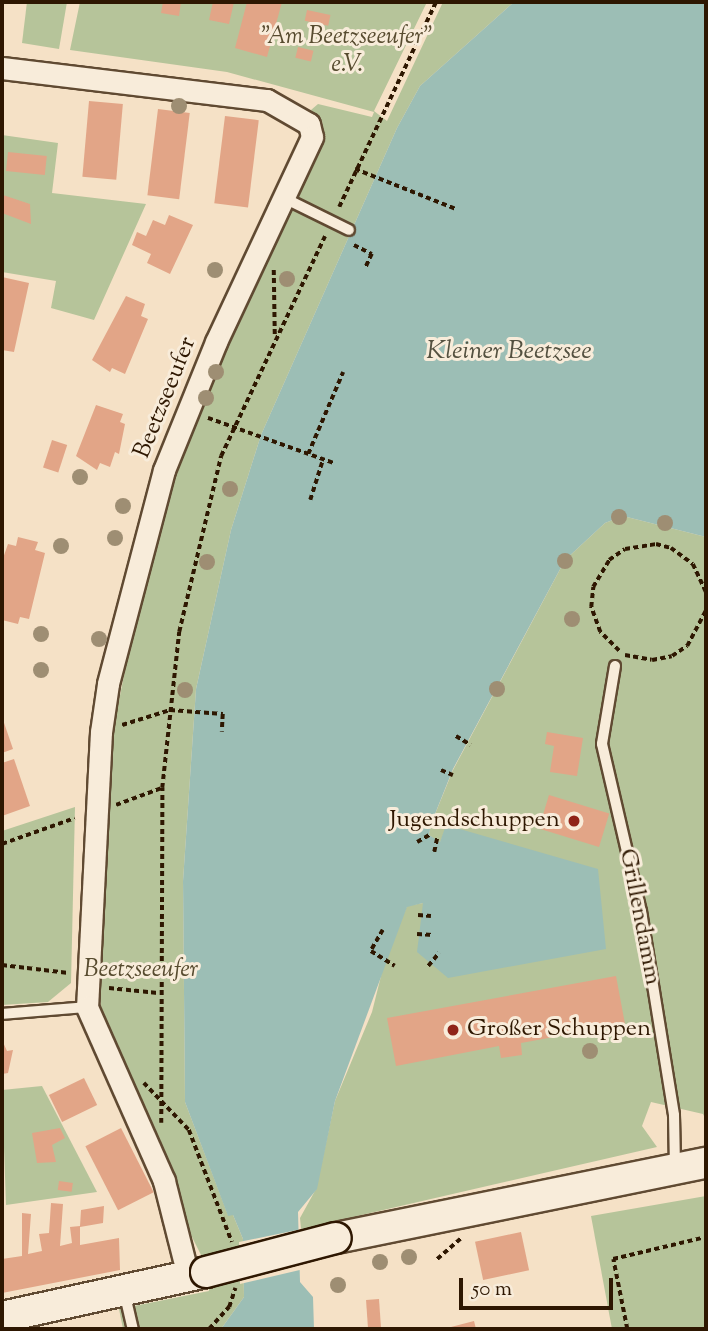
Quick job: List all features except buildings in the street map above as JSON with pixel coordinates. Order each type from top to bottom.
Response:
[{"type":"main road","points":[[2,1317],[197,1274],[336,1238],[706,1163]]},
{"type":"street","name":"Beetzseeufer","points":[[2,68],[267,100],[309,124],[312,137],[286,200],[187,412],[147,528],[101,732],[79,974],[87,1007],[164,1181],[197,1274]]},
{"type":"lane","points":[[286,200],[349,230]]},
{"type":"lane","name":"Grillendamm","points":[[615,666],[602,744],[641,911],[674,1115],[676,1169]]},
{"type":"lane","points":[[2,1014],[87,1007]]},
{"type":"lane","points":[[124,1289],[133,1329]]},
{"type":"path","points":[[162,1126],[158,993],[162,788],[179,632],[221,456],[275,337],[436,2]]},
{"type":"path","points":[[355,169],[456,209]]},
{"type":"path","points":[[273,224],[275,337]]},
{"type":"path","points":[[308,454],[343,372]]},
{"type":"path","points":[[187,412],[235,425],[334,463]]},
{"type":"path","points":[[310,500],[323,459]]},
{"type":"path","points":[[706,592],[693,564],[656,544],[625,549],[609,560],[593,587],[591,607],[610,645],[652,660],[687,646],[706,610]]},
{"type":"path","points":[[101,732],[170,710],[223,714],[222,732]]},
{"type":"path","points":[[456,736],[471,744]]},
{"type":"path","points":[[441,770],[453,775]]},
{"type":"path","points":[[2,844],[162,788]]},
{"type":"path","points":[[417,842],[429,835]]},
{"type":"path","points":[[434,852],[437,838]]},
{"type":"path","points":[[418,915],[431,916]]},
{"type":"path","points":[[383,930],[371,951],[395,966]]},
{"type":"path","points":[[417,934],[433,934]]},
{"type":"path","points":[[428,966],[439,953]]},
{"type":"path","points":[[2,965],[79,974],[117,992],[158,993]]},
{"type":"path","points":[[161,1099],[189,1130],[232,1237]]},
{"type":"path","points":[[437,1259],[465,1231]]},
{"type":"path","points":[[627,1329],[617,1255],[706,1237]]},
{"type":"path","points":[[209,1329],[229,1307],[235,1289]]},
{"type":"green space","points":[[27,2],[67,2],[59,49],[22,43]]},
{"type":"green space","name":"Beetzseeufer","points":[[80,2],[427,2],[374,111],[387,121],[443,2],[514,2],[420,86],[397,128],[261,435],[231,530],[196,689],[183,881],[185,1102],[228,1215],[233,1215],[243,1239],[244,1297],[221,1329],[123,1329],[119,1309],[209,1291],[203,1259],[164,1181],[101,1006],[98,975],[108,755],[139,601],[175,471],[225,348],[324,138],[322,121],[311,110],[318,104],[372,117],[374,112],[227,72],[70,50]]},
{"type":"green space","points":[[2,135],[58,143],[52,193],[146,204],[94,320],[51,308],[56,281],[2,272]]},
{"type":"green space","points":[[623,516],[706,537],[706,1120],[703,1114],[651,1102],[642,1126],[657,1147],[301,1229],[300,1218],[316,1189],[335,1101],[372,1012],[385,960],[407,906],[423,903],[447,825],[440,843],[429,835],[431,824],[453,770],[565,560],[605,523]]},
{"type":"green space","points":[[75,807],[71,983],[48,1002],[2,1005],[2,831]]},
{"type":"green space","points":[[42,1086],[97,1192],[6,1205],[2,1090]]},
{"type":"green space","points":[[706,1196],[706,1329],[612,1329],[591,1216]]},
{"type":"water","name":"Kleiner Beetzsee","points":[[514,2],[706,2],[706,537],[623,516],[605,523],[565,560],[453,769],[431,824],[429,835],[440,842],[446,825],[598,869],[606,949],[448,978],[417,952],[423,903],[407,907],[335,1101],[317,1189],[298,1212],[300,1282],[313,1297],[314,1329],[221,1329],[244,1297],[243,1239],[233,1215],[228,1216],[185,1102],[183,881],[196,689],[231,530],[261,435],[397,128],[420,86]]},
{"type":"pier","points":[[302,1229],[304,1269],[240,1284],[239,1242]]},
{"type":"place","name":"Jugendschuppen","points":[[574,821]]},
{"type":"place","name":"Großer Schuppen","points":[[453,1030]]},
{"type":"park label","name":"\"Am Beetzseeufer\" e.V.","points":[[347,52]]}]
